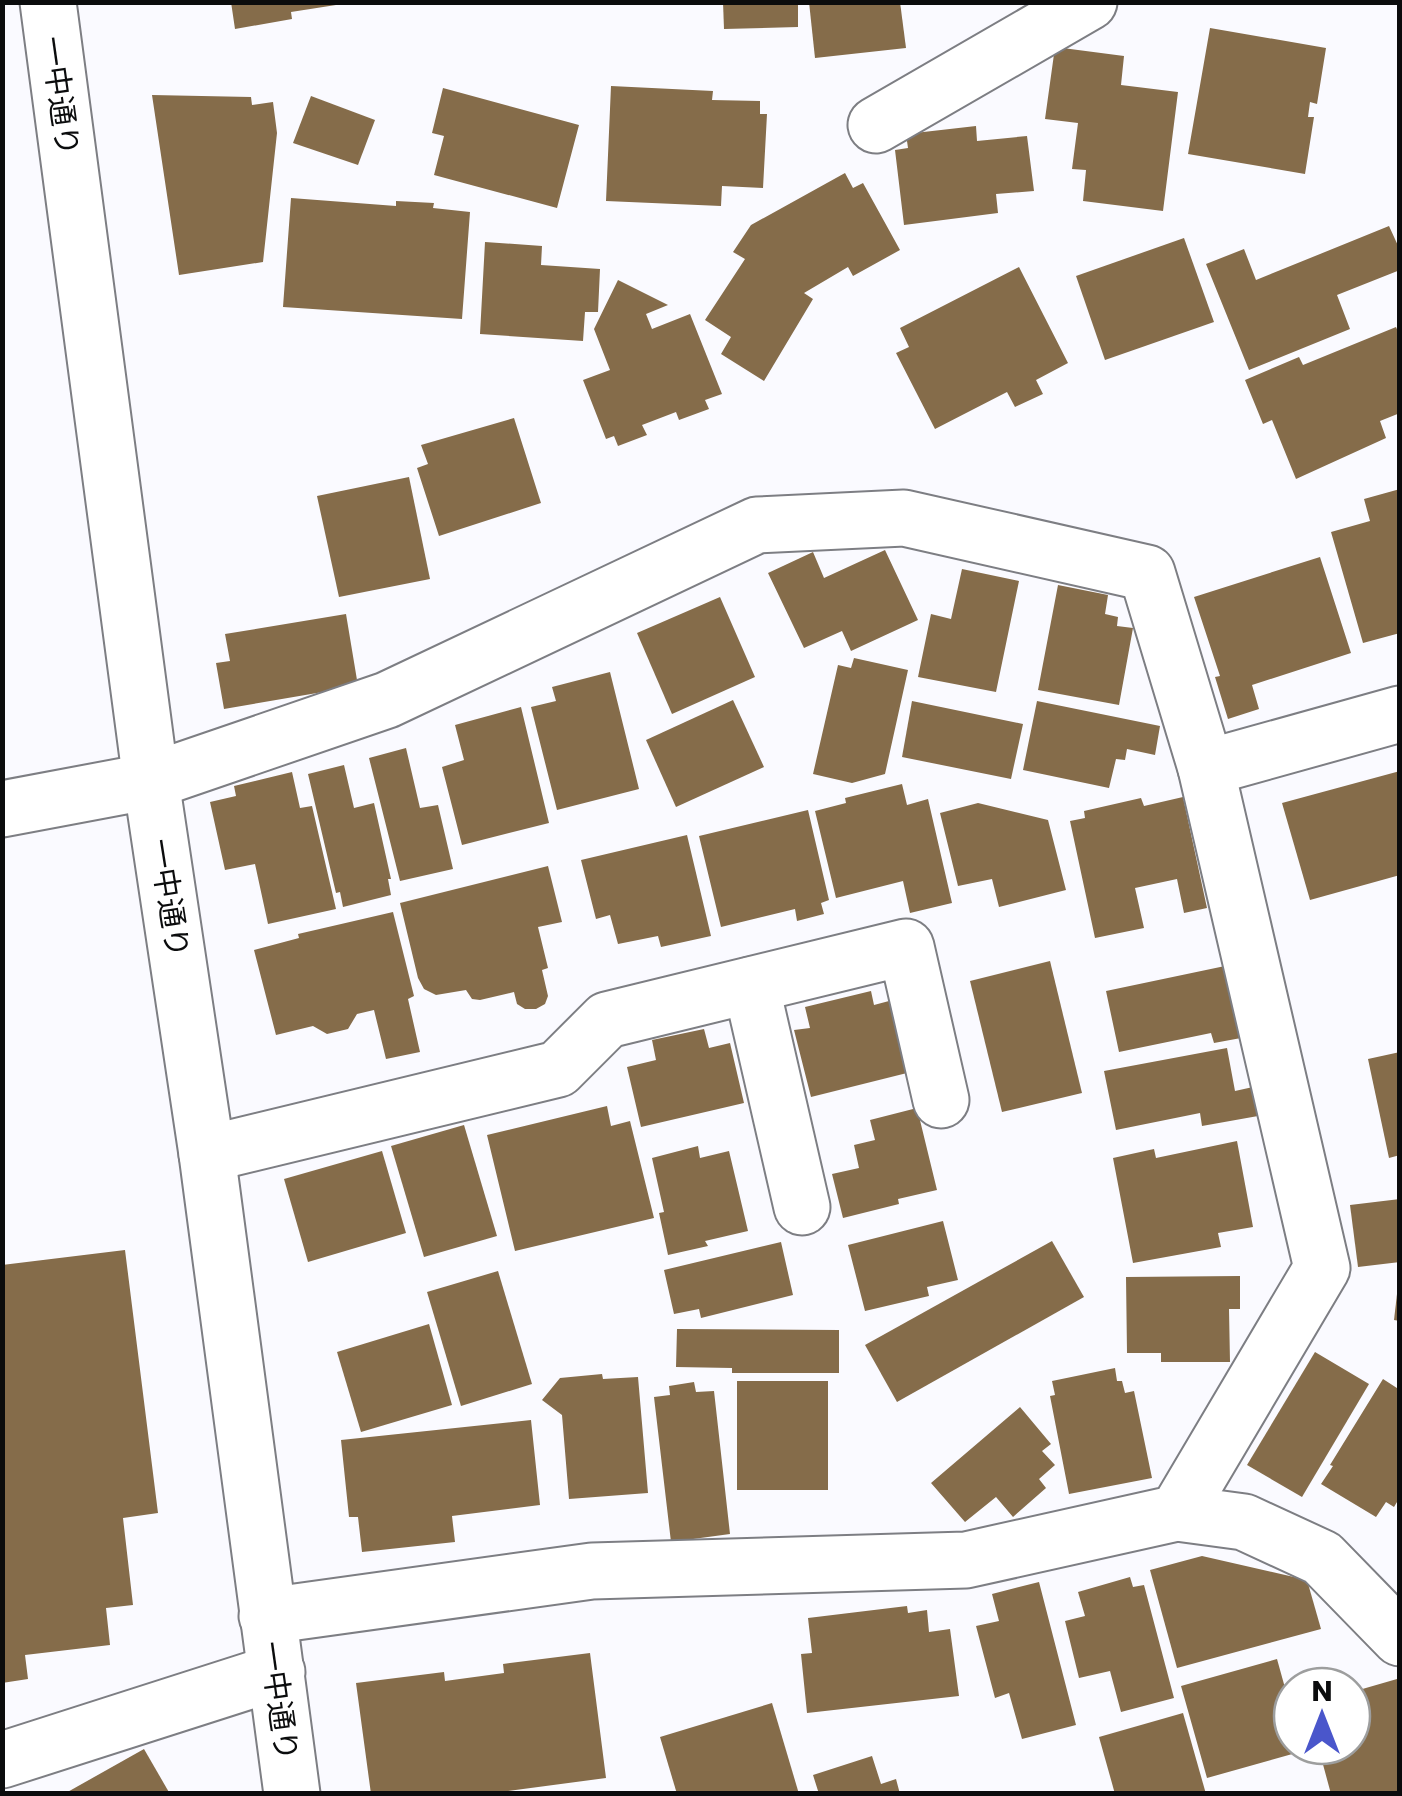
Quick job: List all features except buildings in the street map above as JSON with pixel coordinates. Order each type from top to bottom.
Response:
[{"type":"street","name":"一中通り","points":[[48,2],[151,780],[208,1154],[292,1794]]},
{"type":"street","points":[[876,125],[1088,2]]},
{"type":"street","points":[[2,809],[151,780],[387,700],[757,525],[904,518],[1147,572],[1206,768],[1322,1268],[1176,1513]]},
{"type":"street","points":[[1206,768],[1400,714]]},
{"type":"street","points":[[208,1154],[558,1069],[607,1020],[906,947],[941,1100]]},
{"type":"street","points":[[751,985],[802,1207]]},
{"type":"street","points":[[268,1616],[592,1571],[966,1560],[1176,1513],[1244,1522],[1322,1558],[1400,1638]]},
{"type":"street","points":[[2,1760],[277,1672]]}]
